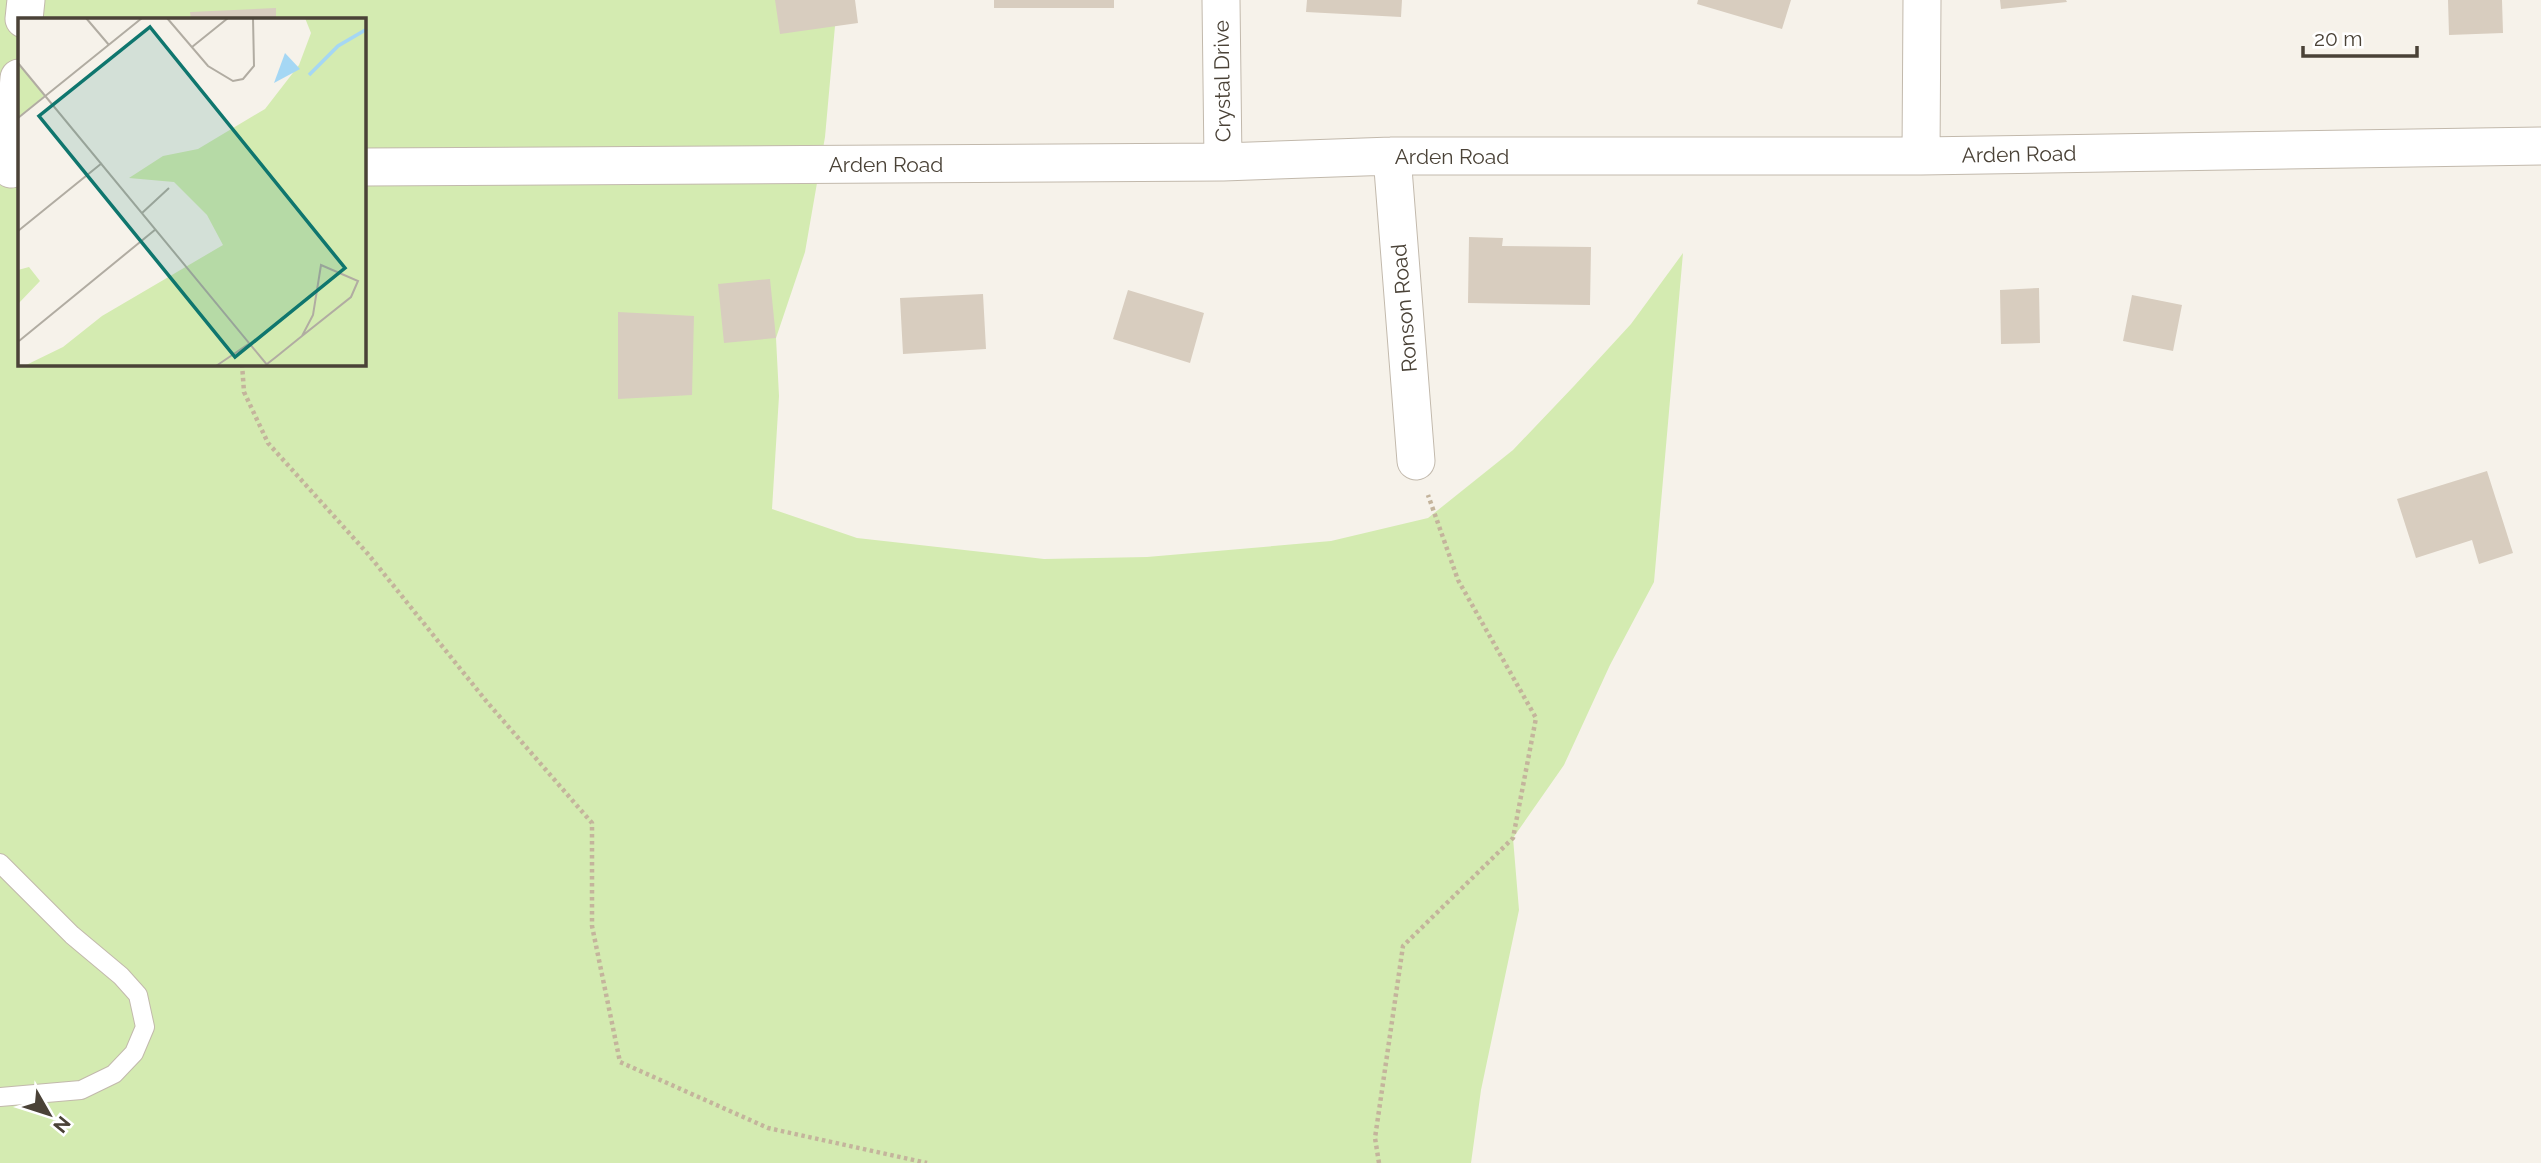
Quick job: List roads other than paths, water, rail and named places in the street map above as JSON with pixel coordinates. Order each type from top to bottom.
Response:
[{"type":"street","points":[[24,18],[26,0]]},
{"type":"street","name":"Crystal Drive","points":[[1221,0],[1223,162]]},
{"type":"street","points":[[1921,156],[1922,0]]},
{"type":"street","points":[[10,169],[18,88]]},
{"type":"street","name":"Arden Road","points":[[366,167],[1223,162],[1392,156],[1921,156],[2541,146]]},
{"type":"street","name":"Ronson Road","points":[[1392,156],[1416,461]]},
{"type":"lane","points":[[0,863],[72,935],[121,976],[138,995],[145,1027],[134,1052],[114,1074],[81,1090],[0,1097]]}]
